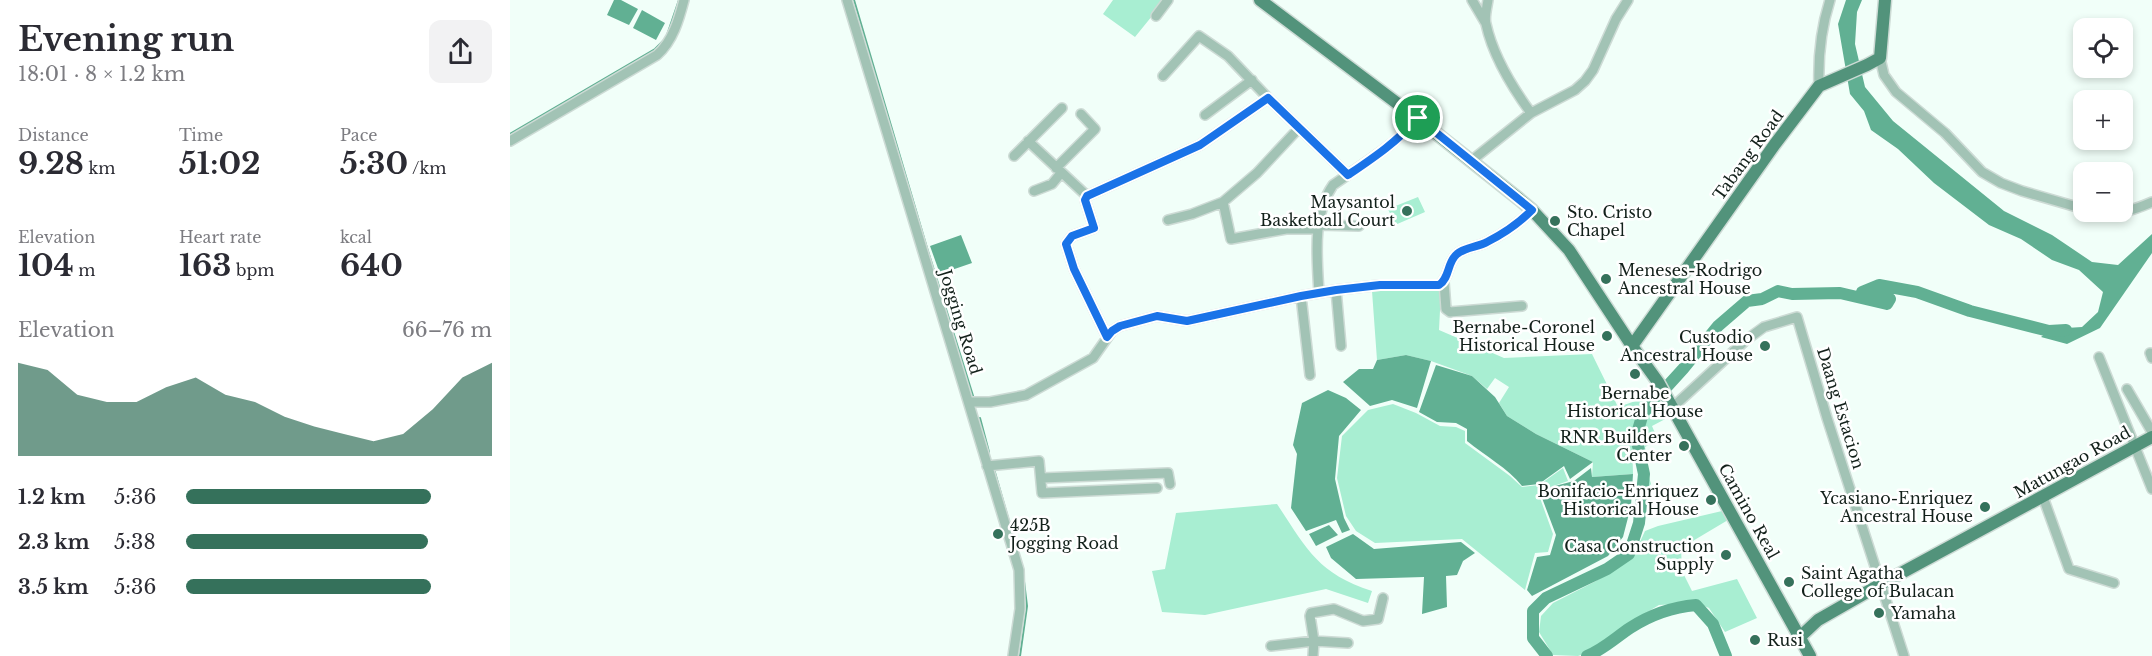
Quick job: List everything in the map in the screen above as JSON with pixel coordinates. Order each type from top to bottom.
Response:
[{"type":"main road","name":"Camino Real","points":[[1260,0],[1418,118],[1532,210],[1569,250],[1671,403],[1810,656]]},
{"type":"main road","points":[[1880,58],[1885,0]]},
{"type":"main road","name":"Tabang Road","points":[[1632,346],[1775,144],[1819,87],[1880,58]]},
{"type":"main road","name":"Matungao Road","points":[[1801,636],[1818,620],[1881,584],[2152,438]]},
{"type":"main road","name":"Matungao Road","points":[[1792,621],[1818,620]]},
{"type":"street","points":[[510,141],[657,55],[666,47],[679,19],[684,0]]},
{"type":"street","name":"Jogging Road","points":[[847,0],[1019,570],[1020,609],[1012,656]]},
{"type":"street","points":[[1156,16],[1168,0]]},
{"type":"street","points":[[1472,0],[1485,22],[1509,80],[1531,113]]},
{"type":"street","points":[[1485,22],[1488,0]]},
{"type":"street","points":[[1471,161],[1531,113],[1575,90],[1585,81],[1593,70],[1616,19],[1628,0]]},
{"type":"street","points":[[1819,87],[1818,67],[1824,18],[1830,0]]},
{"type":"street","points":[[1163,76],[1199,36],[1228,56],[1348,175]]},
{"type":"street","points":[[1880,58],[1884,75],[1896,92],[1945,133],[1982,172],[2022,191],[2073,206]]},
{"type":"street","points":[[1205,115],[1252,80]]},
{"type":"street","points":[[1087,196],[1200,145],[1268,98]]},
{"type":"street","points":[[1014,156],[1062,108]]},
{"type":"street","points":[[1034,191],[1052,184],[1058,171],[1095,129],[1081,114]]},
{"type":"street","points":[[1319,293],[1317,254],[1319,227],[1327,193],[1333,185],[1385,150],[1418,118]]},
{"type":"street","points":[[1168,220],[1223,202],[1257,173],[1299,128]]},
{"type":"street","points":[[1028,141],[1087,196]]},
{"type":"street","points":[[1087,196],[1085,200],[1094,228],[1072,236],[1066,244],[1074,269],[1107,337]]},
{"type":"street","points":[[1223,202],[1231,238],[1286,229],[1359,226]]},
{"type":"street","points":[[2133,210],[2152,202]]},
{"type":"street","points":[[1522,306],[1448,312],[1444,282],[1451,261],[1457,253],[1485,244],[1522,220],[1532,210]]},
{"type":"street","points":[[969,402],[990,402],[1026,395],[1093,358],[1112,331],[1120,326],[1157,316],[1187,321],[1336,290],[1380,285],[1433,286],[1444,282]]},
{"type":"street","points":[[1336,290],[1341,346]]},
{"type":"street","points":[[1301,296],[1311,375]]},
{"type":"street","name":"Daang Estacion","points":[[1671,403],[1696,385],[1764,327],[1797,317],[1904,656]]},
{"type":"street","points":[[2099,357],[2151,483]]},
{"type":"street","points":[[2127,389],[2152,432]]},
{"type":"street","points":[[987,466],[1039,461],[1042,493],[1157,488]]},
{"type":"street","points":[[1042,478],[1168,473],[1170,484]]},
{"type":"street","points":[[2043,497],[2069,568],[2114,583]]},
{"type":"street","points":[[1313,656],[1311,613],[1334,609],[1363,621],[1378,619],[1383,598]]},
{"type":"street","points":[[1270,646],[1314,641],[1348,643]]},
{"type":"shaded area","points":[[614,0],[621,0],[638,9],[629,25],[607,15]]},
{"type":"shaded area","points":[[1113,0],[1165,0],[1135,37],[1103,14]]},
{"type":"shaded area","points":[[1846,0],[1862,0],[1857,12],[1855,44],[1865,87],[1893,121],[2004,211],[2052,235],[2092,262],[2118,265],[2152,234],[2152,253],[2100,328],[2067,344],[2041,337],[2051,329],[2082,327],[2098,312],[2103,292],[2079,270],[2052,260],[2021,239],[1989,225],[1934,183],[1898,149],[1871,130],[1864,111],[1850,94],[1838,24]]},
{"type":"shaded area","points":[[642,10],[665,23],[656,40],[633,28]]},
{"type":"shaded area","name":"Maysantol Basketball Court","points":[[1418,197],[1425,212],[1395,225],[1388,209]]},
{"type":"shaded area","points":[[961,235],[972,263],[940,274],[930,246]]},
{"type":"shaded area","points":[[1372,291],[1441,291],[1439,330],[1504,358],[1592,354],[1618,407],[1653,395],[1640,415],[1632,438],[1633,474],[1592,477],[1593,462],[1536,434],[1507,416],[1499,403],[1509,387],[1495,378],[1487,389],[1472,376],[1431,361],[1406,355],[1377,360]]},
{"type":"shaded area","points":[[1406,355],[1431,361],[1417,408],[1392,400],[1370,406],[1343,382],[1359,369],[1373,369],[1377,360]]},
{"type":"shaded area","points":[[1436,365],[1472,376],[1495,397],[1507,416],[1536,434],[1593,462],[1570,479],[1564,466],[1539,484],[1522,486],[1503,468],[1467,441],[1467,429],[1456,423],[1437,422],[1419,412]]},
{"type":"shaded area","points":[[1328,390],[1346,398],[1361,410],[1339,436],[1335,479],[1344,518],[1350,530],[1342,533],[1336,520],[1306,531],[1291,508],[1297,454],[1293,445],[1302,403]]},
{"type":"shaded area","points":[[1663,403],[1671,416],[1652,426],[1658,440],[1645,447],[1647,457],[1645,463],[1651,484],[1646,490],[1640,436],[1645,419]]},
{"type":"shaded area","points":[[1393,404],[1440,426],[1456,427],[1465,431],[1465,443],[1522,487],[1539,485],[1563,468],[1568,481],[1548,488],[1540,498],[1553,534],[1548,552],[1535,553],[1525,590],[1462,539],[1375,543],[1356,531],[1346,516],[1337,478],[1342,436],[1368,410]]},
{"type":"shaded area","points":[[1591,468],[1592,477],[1633,474],[1631,506],[1623,537],[1608,556],[1532,596],[1527,590],[1537,557],[1550,555],[1556,535],[1542,498],[1551,487],[1574,481]]},
{"type":"shaded area","points":[[1277,504],[1315,558],[1338,576],[1372,591],[1368,603],[1326,589],[1205,615],[1162,612],[1152,571],[1165,569],[1176,513]]},
{"type":"shaded area","points":[[1722,511],[1728,520],[1681,548],[1682,571],[1692,591],[1737,579],[1757,618],[1725,632],[1709,608],[1697,603],[1659,605],[1634,620],[1602,647],[1578,656],[1553,655],[1539,632],[1541,616],[1553,603],[1596,581],[1633,557],[1645,531]]},
{"type":"shaded area","points":[[1329,525],[1338,535],[1316,546],[1309,534]]},
{"type":"shaded area","points":[[1353,534],[1374,549],[1461,542],[1475,553],[1463,561],[1457,575],[1446,576],[1447,607],[1422,614],[1424,577],[1356,579],[1331,558],[1326,547]]},
{"type":"waterway","points":[[510,134],[655,49],[666,38],[679,0]]},
{"type":"waterway","points":[[854,0],[974,399]]},
{"type":"waterway","points":[[1547,656],[1533,638],[1533,611],[1546,598],[1607,569],[1629,554],[1639,523],[1644,474],[1636,437],[1643,413],[1718,326],[1747,301],[1762,299],[1778,291],[1792,294],[1840,293],[1887,304],[1890,299],[1862,292],[1879,285],[1917,292],[1970,311],[2049,331],[2066,330]]},
{"type":"waterway","points":[[980,418],[989,452]]},
{"type":"waterway","points":[[994,469],[1012,532]]},
{"type":"waterway","points":[[1020,656],[1027,606],[1023,573]]},
{"type":"waterway","points":[[1587,656],[1646,619],[1670,610],[1696,605],[1713,624],[1726,656]]},
{"type":"place","name":"Maysantol Basketball Court","points":[[1407,211]]},
{"type":"place","name":"Sto. Cristo Chapel","points":[[1555,221]]},
{"type":"place","name":"Meneses-Rodrigo Ancestral House","points":[[1606,279]]},
{"type":"place","name":"Bernabe-Coronel Historical House","points":[[1607,336]]},
{"type":"place","name":"Custodio Ancestral House","points":[[1765,346]]},
{"type":"place","name":"Bernabe Historical House","points":[[1635,374]]},
{"type":"place","name":"RNR Builders Center","points":[[1684,446]]},
{"type":"place","name":"Bonifacio-Enriquez Historical House","points":[[1711,500]]},
{"type":"place","name":"Ycasiano-Enriquez Ancestral House","points":[[1985,507]]},
{"type":"place","name":"425B Jogging Road","points":[[998,534]]},
{"type":"place","name":"Casa Construction Supply","points":[[1726,555]]},
{"type":"place","name":"Saint Agatha College of Bulacan","points":[[1789,582]]},
{"type":"place","name":"Yamaha","points":[[1879,613]]},
{"type":"place","name":"Rusi","points":[[1755,640]]},
{"type":"route","points":[[1268,98],[1348,175],[1385,150],[1418,118],[1532,210],[1522,220],[1485,244],[1457,253],[1451,261],[1444,282],[1433,286],[1380,285],[1336,290],[1187,321],[1157,316],[1120,326],[1107,337],[1074,269],[1066,244],[1072,236],[1094,228],[1095,225],[1085,200],[1087,196],[1200,145],[1268,98]]}]
